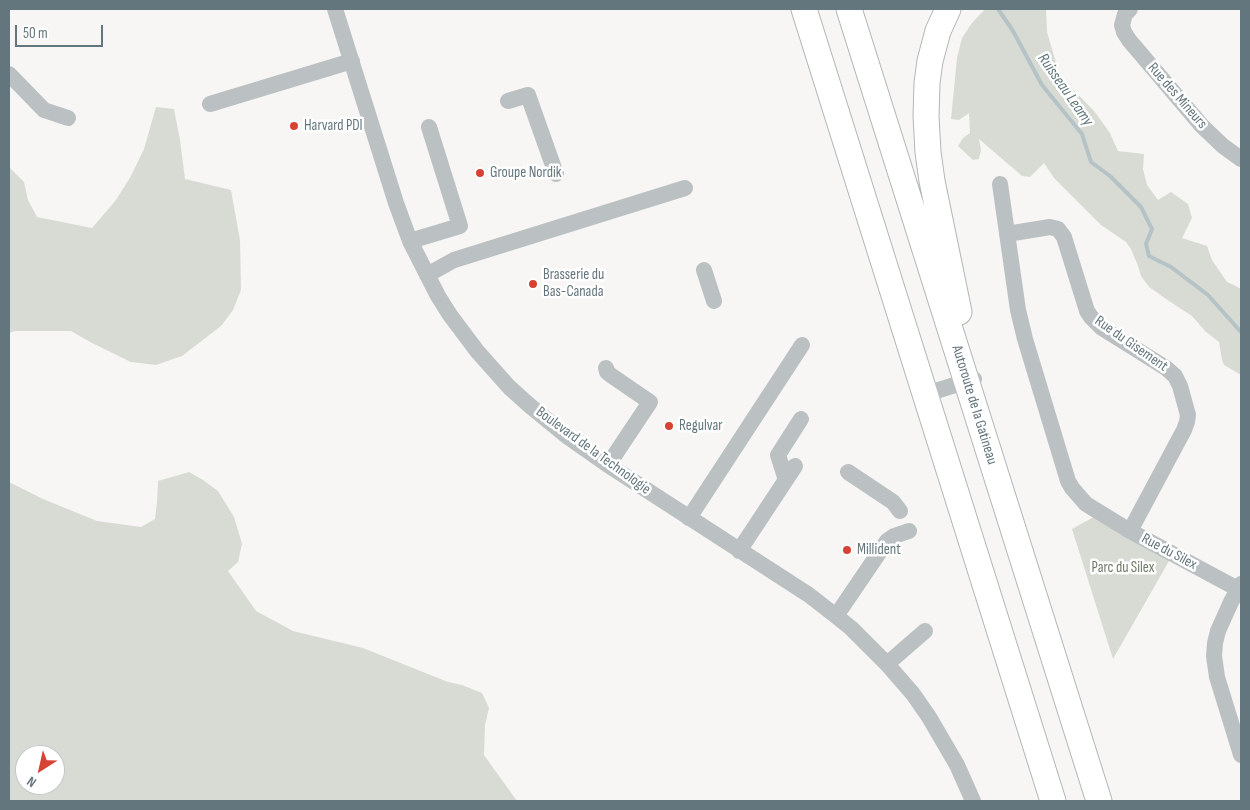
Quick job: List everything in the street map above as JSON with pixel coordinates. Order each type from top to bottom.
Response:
[{"type":"highway","points":[[799,9],[819,53]]},
{"type":"highway","points":[[804,9],[1054,801]]},
{"type":"highway","name":"Autoroute de la Gatineau","points":[[850,9],[970,381],[990,456],[1098,801]]},
{"type":"highway","points":[[948,9],[936,36],[928,71],[927,139],[936,203],[970,381]]},
{"type":"street","name":"Boulevard de la Technologie","points":[[335,9],[396,203],[410,241],[446,309],[477,351],[500,378],[550,423],[608,465],[809,595],[851,628],[887,664],[913,694],[957,765],[973,801]]},
{"type":"street","name":"Rue des Mineurs","points":[[1130,9],[1124,14],[1122,24],[1129,40],[1202,126],[1223,146],[1241,159]]},
{"type":"street","points":[[210,104],[352,61]]},
{"type":"street","points":[[9,74],[44,110],[68,118]]},
{"type":"street","points":[[508,101],[528,95],[556,174]]},
{"type":"street","points":[[410,241],[460,226],[429,127]]},
{"type":"street","points":[[1000,184],[1007,234]]},
{"type":"street","points":[[427,275],[454,260],[685,188]]},
{"type":"street","name":"Rue du Gisement","points":[[1007,234],[1050,227],[1058,229],[1064,237],[1087,311],[1091,317],[1102,328],[1166,368],[1180,386],[1188,415],[1187,422],[1130,531]]},
{"type":"street","name":"Rue du Silex","points":[[1007,234],[1018,310],[1025,339],[1068,482],[1086,504],[1130,531],[1240,587]]},
{"type":"street","points":[[704,270],[714,302]]},
{"type":"street","points":[[689,518],[802,346]]},
{"type":"street","points":[[606,368],[609,374],[650,402],[608,465]]},
{"type":"street","points":[[926,394],[970,381]]},
{"type":"street","points":[[786,480],[778,455],[801,419]]},
{"type":"street","points":[[740,551],[795,466]]},
{"type":"street","points":[[848,472],[894,502],[900,511]]},
{"type":"street","points":[[836,616],[887,541],[894,536],[909,531]]},
{"type":"street","points":[[1240,587],[1218,631],[1214,656],[1217,676],[1241,755]]},
{"type":"street","points":[[887,664],[924,639]]},
{"type":"green space","points":[[985,9],[1046,9],[1047,32],[1060,76],[1094,111],[1110,133],[1118,151],[1144,154],[1143,169],[1147,185],[1158,200],[1171,192],[1188,204],[1192,218],[1182,238],[1207,246],[1212,260],[1227,282],[1241,289],[1241,375],[1224,365],[1219,342],[1205,331],[1192,316],[1149,287],[1141,276],[1131,249],[1126,242],[1101,225],[1054,178],[1044,163],[1030,177],[1022,176],[979,139],[981,150],[979,159],[973,160],[958,146],[963,138],[970,133],[969,113],[959,120],[951,119],[957,58],[962,38]]},
{"type":"green space","points":[[156,107],[174,109],[185,179],[231,190],[240,240],[241,290],[233,310],[221,326],[182,356],[156,365],[131,362],[71,331],[15,331],[9,333],[9,167],[24,182],[28,200],[37,217],[92,228],[116,200],[131,176],[144,149]]},
{"type":"green space","points":[[189,472],[218,491],[234,517],[242,544],[238,562],[228,571],[256,611],[293,631],[363,648],[448,682],[482,693],[489,708],[485,725],[484,755],[517,801],[9,801],[9,482],[43,499],[97,521],[141,527],[155,519],[158,481]]},
{"type":"green space","name":"Parc du Silex","points":[[1101,513],[1173,554],[1113,659],[1072,529]]},
{"type":"waterway","name":"Ruisseau Leamy","points":[[998,9],[1013,31],[1042,85],[1082,134],[1091,162],[1110,176],[1141,207],[1152,229],[1146,244],[1149,256],[1171,267],[1208,295],[1241,332]]},
{"type":"place","name":"Harvard PDI","points":[[294,126]]},
{"type":"place","name":"Groupe Nordik","points":[[480,173]]},
{"type":"place","name":"Brasserie du Bas-Canada","points":[[533,284]]},
{"type":"place","name":"Regulvar","points":[[669,426]]},
{"type":"place","name":"Millident","points":[[847,550]]}]
